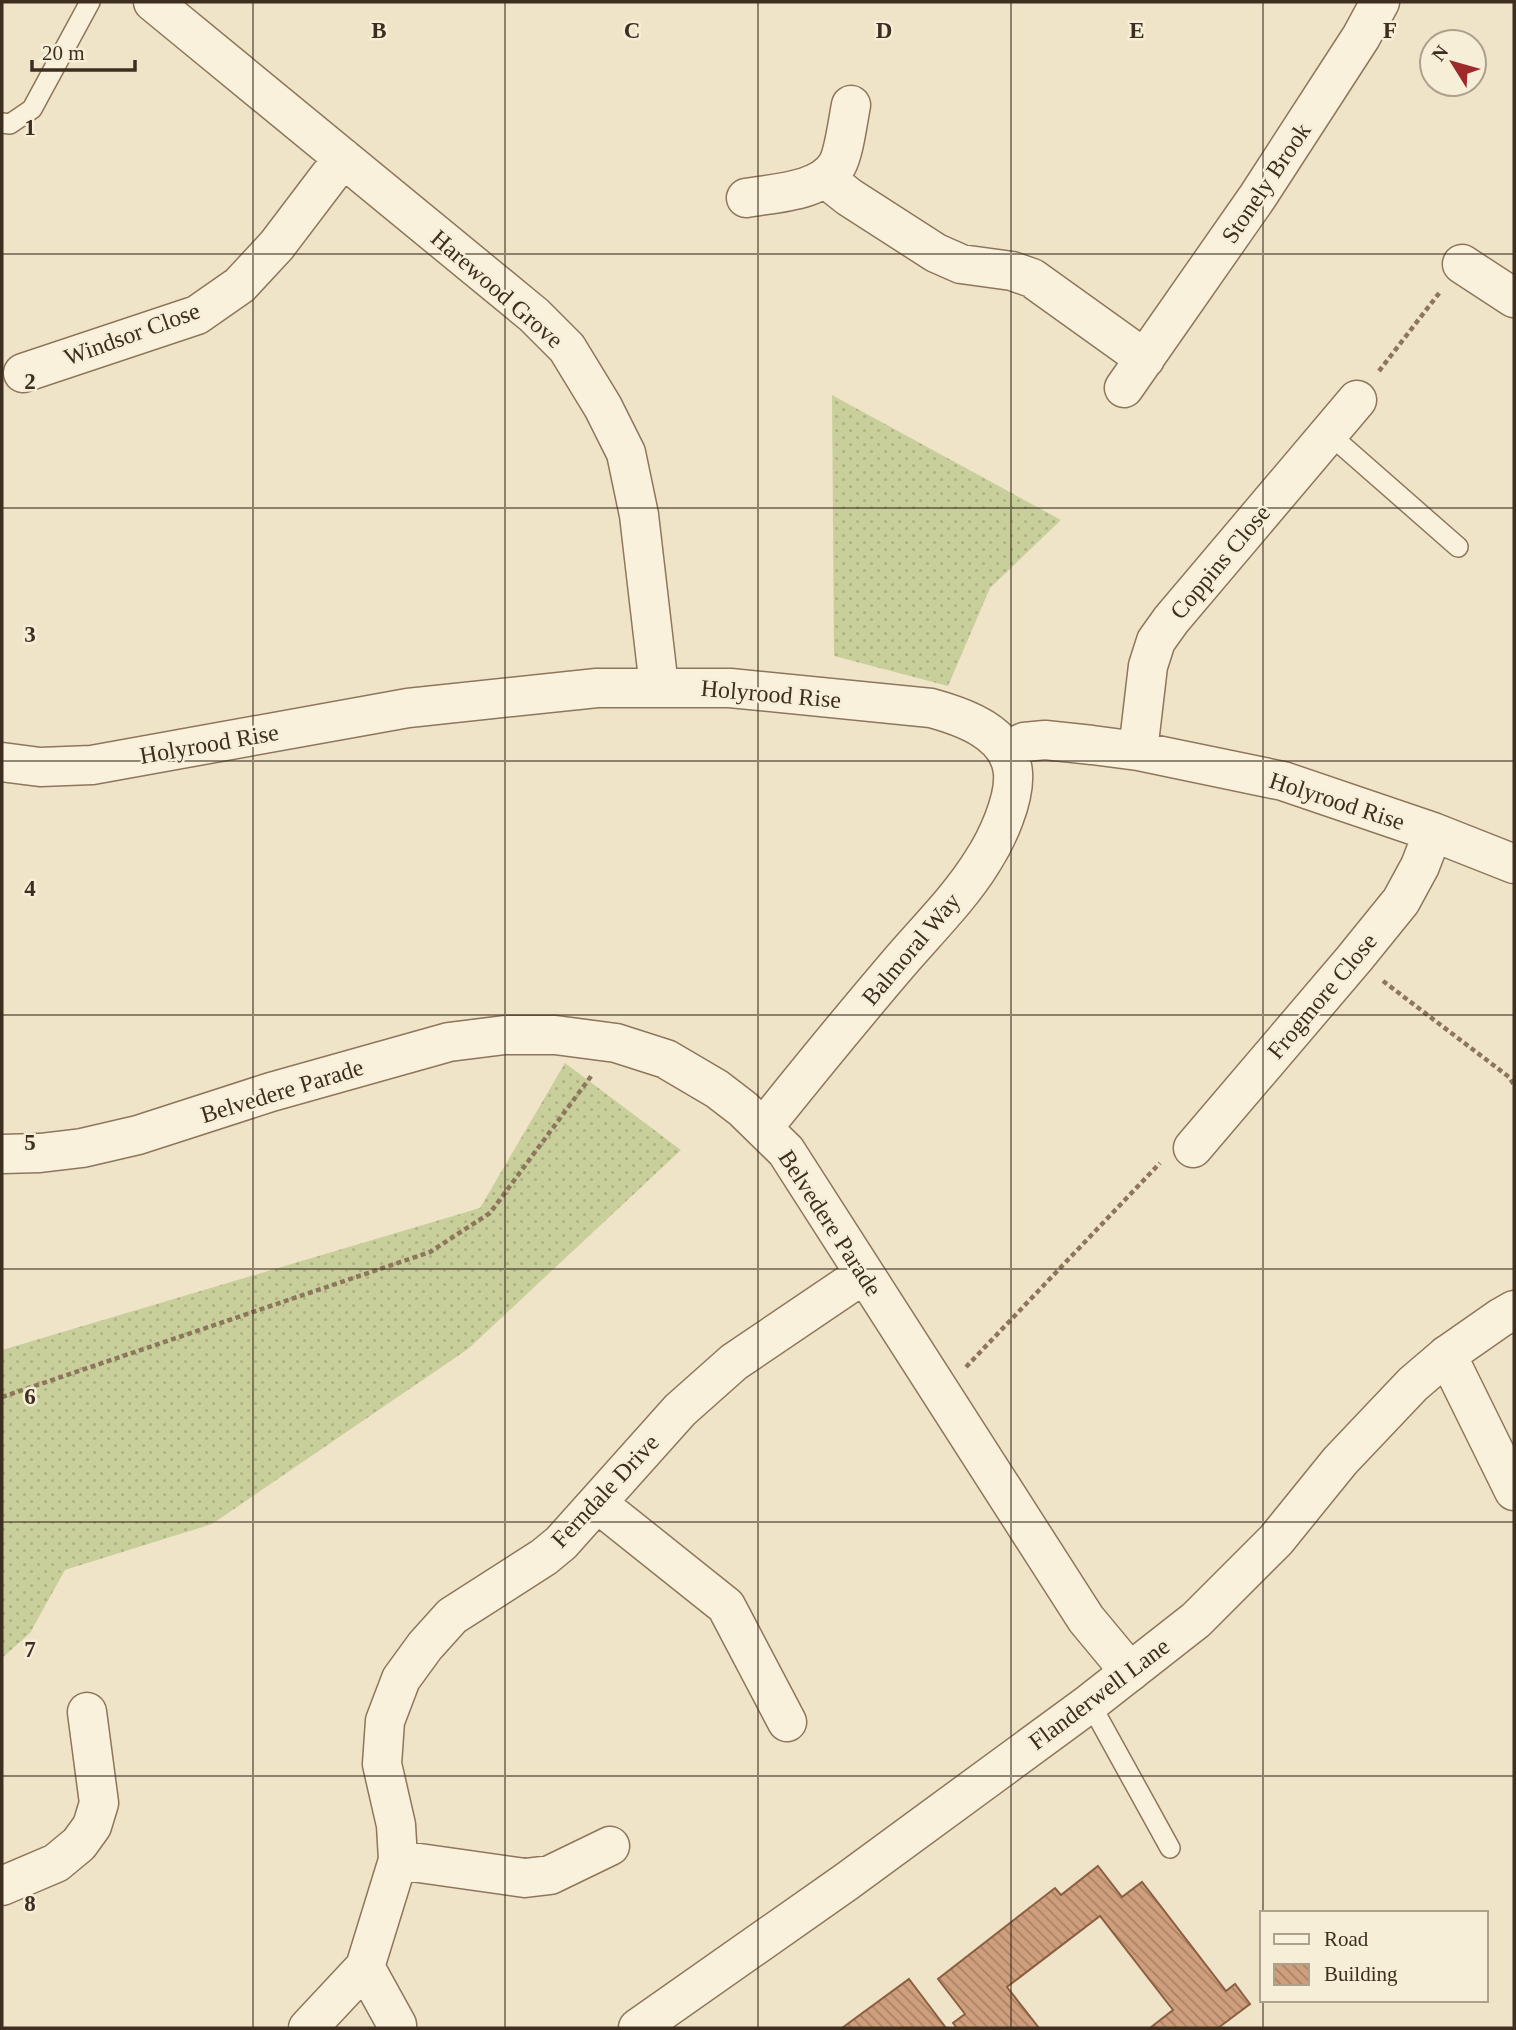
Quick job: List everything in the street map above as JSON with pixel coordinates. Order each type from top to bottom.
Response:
[{"type":"street","name":"Harewood Grove","points":[[153,2],[534,315],[567,348],[603,407],[626,453],[639,515],[659,687]]},
{"type":"street","name":"Stonely Brook","points":[[825,178],[849,197],[936,253],[961,264],[1012,271],[1032,278],[1134,374],[1258,196],[1361,37],[1380,2]]},
{"type":"street","points":[[746,198],[813,186],[825,178],[839,163],[851,105]]},
{"type":"street","name":"Windsor Close","points":[[23,373],[197,315],[240,285],[268,256],[343,159]]},
{"type":"street","points":[[1462,264],[1512,292]]},
{"type":"street","name":"Coppins Close","points":[[1138,751],[1148,666],[1156,640],[1357,400]]},
{"type":"street","name":"Holyrood Rise","points":[[2,762],[40,767],[92,765],[408,708],[597,688],[730,688],[931,708],[960,716],[983,728],[1006,750],[1024,742],[1045,740],[1138,751],[1283,781],[1433,832],[1514,864]]},
{"type":"street","name":"Balmoral Way","points":[[763,1128],[982,862],[998,834],[1012,796],[1013,772],[1006,750]]},
{"type":"street","name":"Frogmore Close","points":[[1194,1149],[1401,901],[1420,866],[1433,832]]},
{"type":"street","name":"Belvedere Parade","points":[[2,1154],[82,1148],[138,1135],[271,1092],[449,1042],[505,1035],[555,1035],[616,1043],[666,1059],[743,1108],[786,1150],[1086,1619],[1130,1672]]},
{"type":"street","name":"Ferndale Drive","points":[[308,2028],[365,1967],[397,1860],[396,1825],[382,1764],[385,1721],[401,1679],[425,1646],[452,1616],[544,1557],[561,1543],[680,1410],[734,1362],[864,1275]]},
{"type":"street","name":"Flanderwell Lane","points":[[638,2028],[846,1882],[1090,1703],[1196,1620],[1276,1540],[1340,1461],[1413,1384],[1447,1355],[1514,1310]]},
{"type":"street","points":[[1447,1355],[1514,1491]]},
{"type":"street","points":[[597,1503],[726,1606],[787,1722]]},
{"type":"street","points":[[2,1886],[56,1863],[79,1844],[93,1826],[99,1803],[87,1712]]},
{"type":"street","points":[[397,1860],[526,1878],[550,1875],[610,1846]]},
{"type":"street","points":[[365,1967],[397,2025]]},
{"type":"lane","points":[[2,123],[10,124],[32,109],[90,2]]},
{"type":"lane","points":[[1328,433],[1458,547]]},
{"type":"lane","points":[[1090,1703],[1170,1848]]},
{"type":"path","points":[[1357,400],[1462,264]]},
{"type":"path","points":[[1354,959],[1509,1077],[1514,1085]]},
{"type":"path","points":[[2,1397],[430,1252],[490,1213],[616,1043]]},
{"type":"path","points":[[941,1393],[1171,1151],[1194,1149]]},
{"type":"green space","points":[[832,395],[1061,520],[990,588],[948,686],[834,656]]},
{"type":"green space","points":[[565,1063],[681,1150],[468,1349],[212,1524],[65,1570],[30,1633],[2,1658],[2,1350],[480,1208]]},
{"type":"building","points":[[1098,1866],[1122,1897],[1142,1882],[1226,1991],[1235,1984],[1250,2004],[1218,2028],[1150,2028],[1173,2010],[1100,1916],[1007,1987],[1039,2028],[957,2028],[953,2023],[965,2014],[938,1979],[1055,1888],[1061,1895]]},
{"type":"building","points":[[909,1979],[946,2028],[842,2028]]}]
